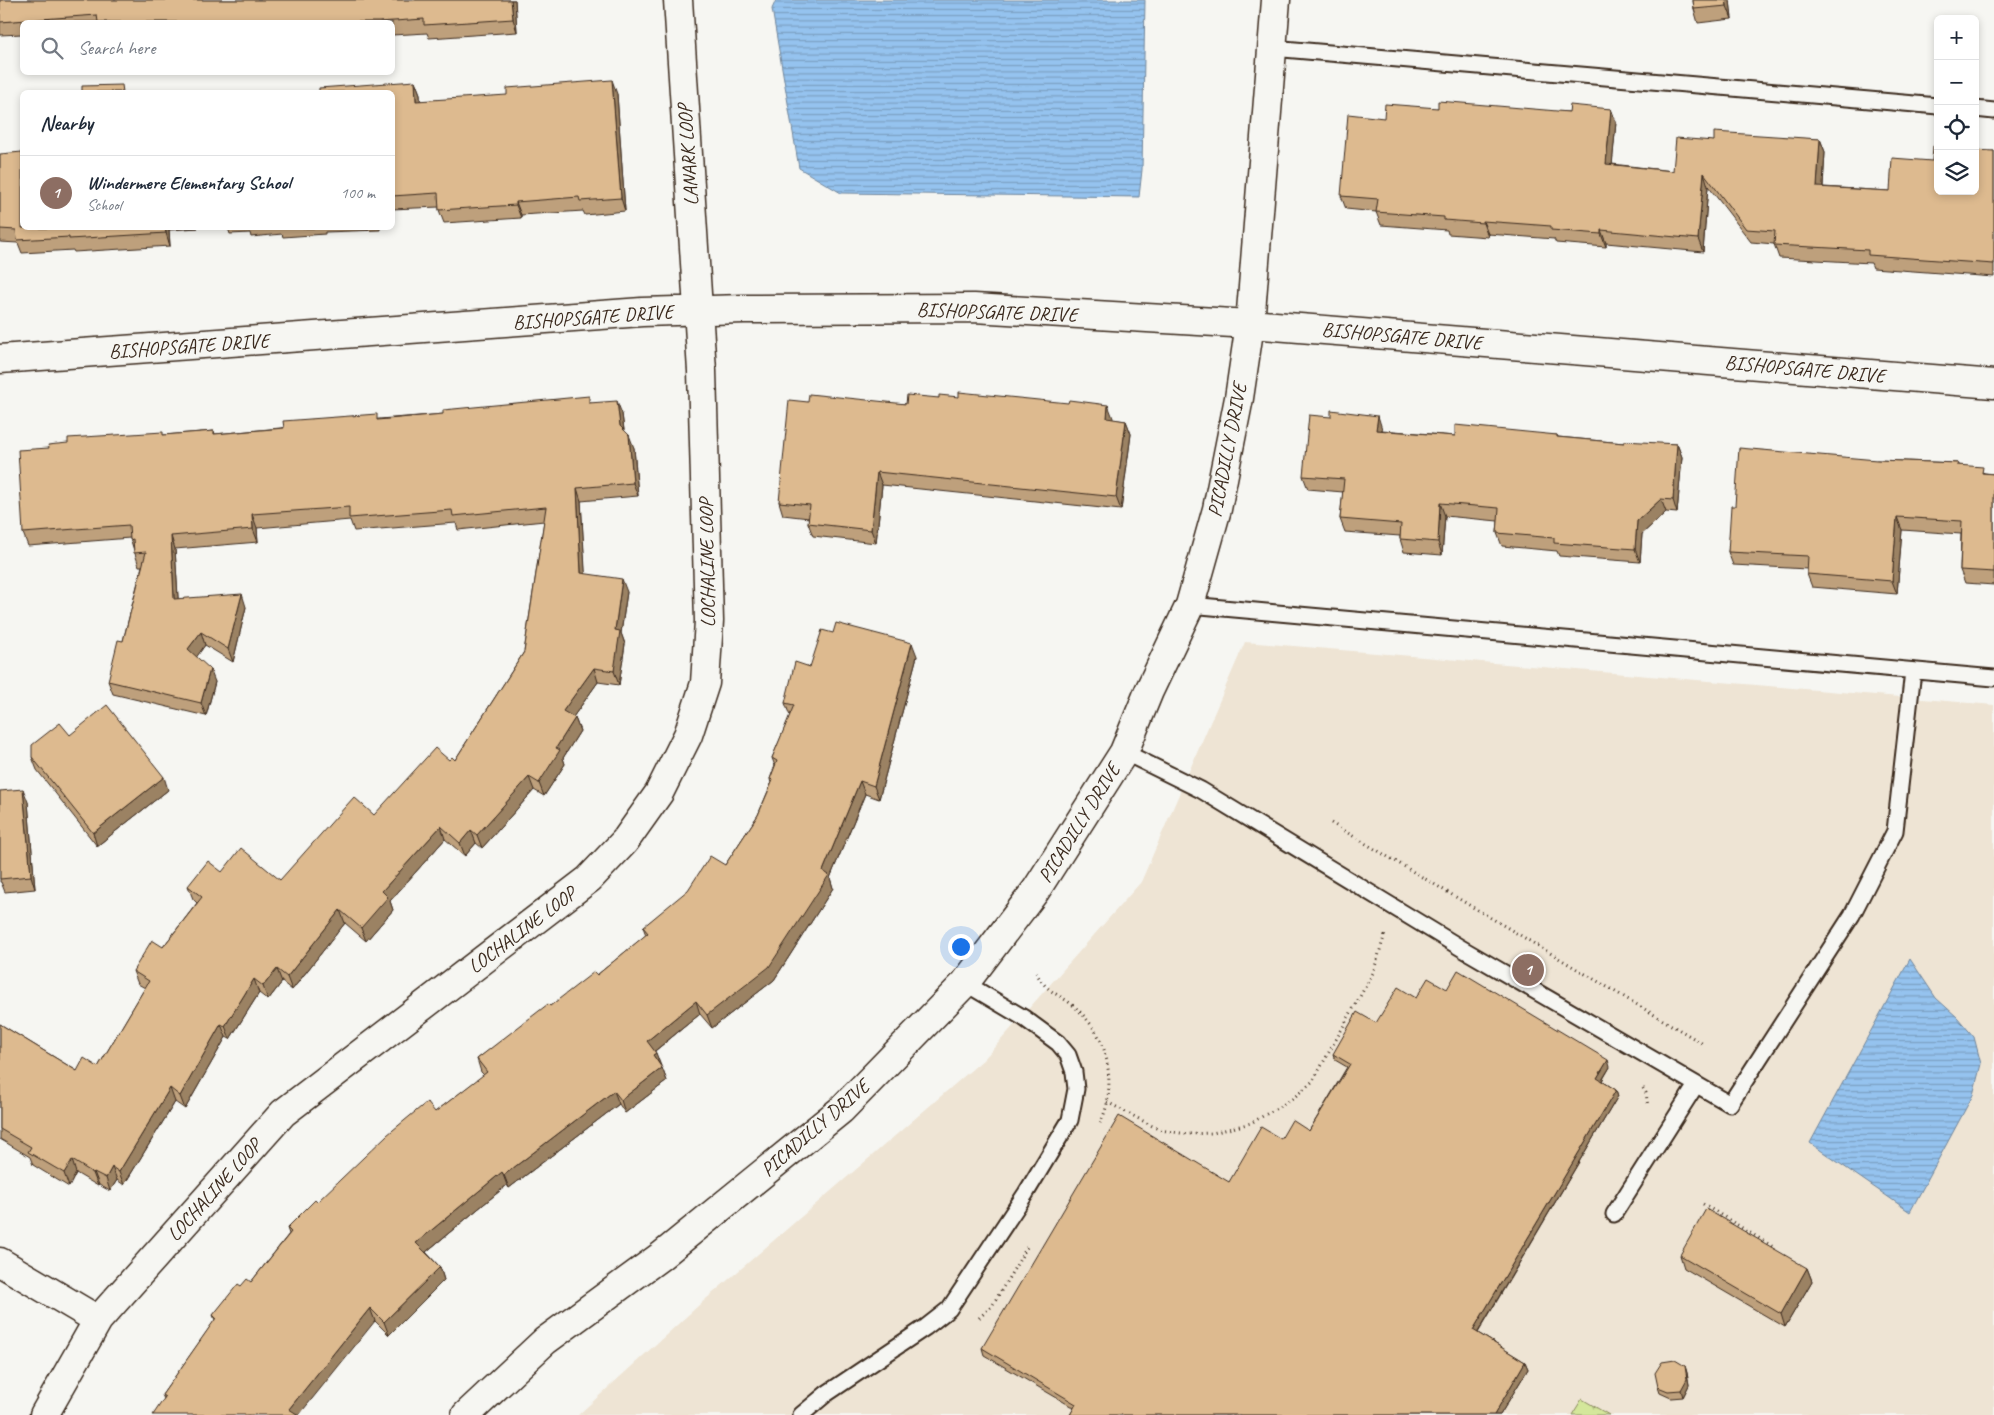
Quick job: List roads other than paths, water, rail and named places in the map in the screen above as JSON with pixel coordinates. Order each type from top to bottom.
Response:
[{"type":"street","name":"LANARK LOOP","points":[[678,0],[698,310]]},
{"type":"street","name":"PICADILLY DRIVE","points":[[466,1415],[545,1341],[661,1256],[841,1110],[965,983],[1036,890],[1124,752],[1149,691],[1190,605],[1217,509],[1239,398],[1250,324],[1276,0]]},
{"type":"street","name":"BISHOPSGATE DRIVE","points":[[0,359],[642,312],[974,308],[1250,324],[1994,384]]},
{"type":"street","name":"LOCHALINE LOOP","points":[[44,1415],[98,1320],[283,1113],[589,879],[625,841],[658,793],[688,735],[706,683],[709,621],[702,371],[698,310]]},
{"type":"street","points":[[0,1262],[98,1320]]},
{"type":"lane","points":[[1272,48],[1934,106]]},
{"type":"lane","points":[[1979,109],[1994,111]]},
{"type":"lane","points":[[1190,605],[1994,678]]},
{"type":"lane","points":[[1124,752],[1201,790],[1461,948],[1730,1104],[1852,915],[1895,831],[1912,671]]},
{"type":"lane","points":[[801,1415],[826,1394],[926,1327],[949,1309],[1026,1193],[1070,1120],[1076,1088],[1074,1072],[1068,1055],[1058,1043],[1024,1018],[965,983]]},
{"type":"lane","points":[[1614,1214],[1696,1084]]},
{"type":"water","points":[[776,0],[1145,0],[1142,170],[1139,197],[841,193],[799,168],[772,9]]},
{"type":"water","points":[[1910,959],[1936,998],[1957,1017],[1974,1037],[1981,1064],[1973,1095],[1910,1212],[1810,1143]]},
{"type":"place","name":"Windermere Elementary School","points":[[1528,970]]}]
